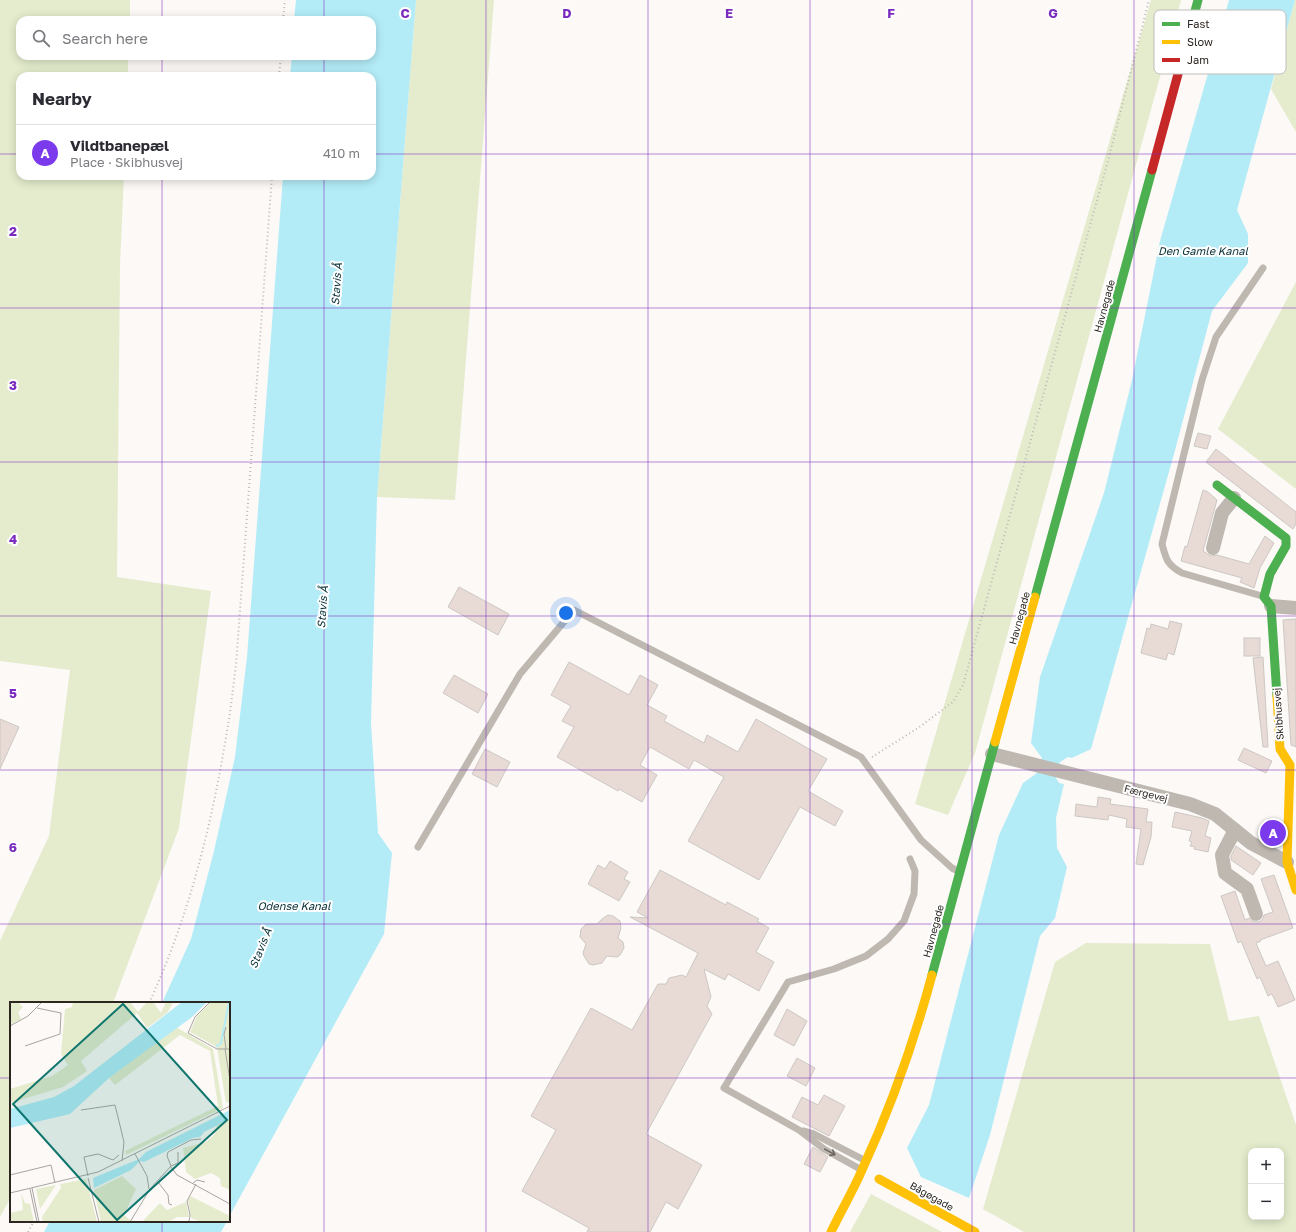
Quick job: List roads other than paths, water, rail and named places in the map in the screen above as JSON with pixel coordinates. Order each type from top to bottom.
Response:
[{"type":"street","name":"Havnegade","points":[[1195,10],[1198,0]]},
{"type":"street","name":"Havnegade","points":[[831,1232],[864,1166],[890,1104],[919,1022],[1178,74]]},
{"type":"street","name":"Skibhusvej","points":[[1217,485],[1286,538],[1286,546],[1270,574],[1268,601],[1280,750],[1293,764],[1287,862],[1296,890]]},
{"type":"street","points":[[1213,548],[1222,513],[1234,498]]},
{"type":"street","points":[[1268,601],[1296,608]]},
{"type":"street","name":"Færgevej","points":[[992,754],[1190,804],[1215,814],[1251,843],[1287,862]]},
{"type":"street","points":[[1235,830],[1222,855],[1225,873],[1247,888],[1256,914]]},
{"type":"street","name":"Bågøgade","points":[[878,1179],[975,1232]]},
{"type":"lane","points":[[1262,268],[1216,337],[1202,380],[1162,544],[1166,559],[1177,571],[1268,601]]},
{"type":"lane","points":[[418,847],[520,674],[574,610],[861,758],[921,840],[952,868],[960,872]]},
{"type":"lane","points":[[864,1166],[814,1134],[799,1130],[724,1088],[788,982],[834,969],[866,956],[888,939],[904,921],[914,894],[915,871],[910,858]]},
{"type":"water","name":"Odense Kanal","points":[[296,0],[416,0],[377,497],[371,723],[378,833],[392,853],[384,934],[230,1215],[230,1002],[162,1002],[191,939],[214,851],[235,757],[247,657],[283,180],[376,180],[376,72],[290,72],[292,60],[376,60],[376,16],[294,16]]},
{"type":"water","name":"Den Gamle Kanal","points":[[1229,0],[1295,0],[1286,33],[1286,10],[1226,10]]},
{"type":"water","name":"Den Gamle Kanal","points":[[1208,74],[1275,74],[1237,210],[1248,234],[1248,263],[1212,311],[1174,454],[1091,749],[1072,758],[1068,757],[1060,762],[1056,778],[1059,783],[1064,784],[1056,818],[1057,848],[1067,867],[1055,918],[1040,936],[990,1135],[969,1198],[921,1177],[907,1148],[929,1105],[999,835],[1023,783],[1037,773],[1042,758],[1031,743],[1040,677],[1104,493],[1132,380],[1160,241]]},
{"type":"water","points":[[49,1222],[226,1222],[221,1232],[44,1232]]},
{"type":"place","name":"Vildtbanepæl","points":[[1273,833]]},
{"type":"water label","name":"Stavis Å","points":[[336,284]]},
{"type":"water label","name":"Stavis Å","points":[[322,607]]},
{"type":"water label","name":"Stavis Å","points":[[260,948]]}]
